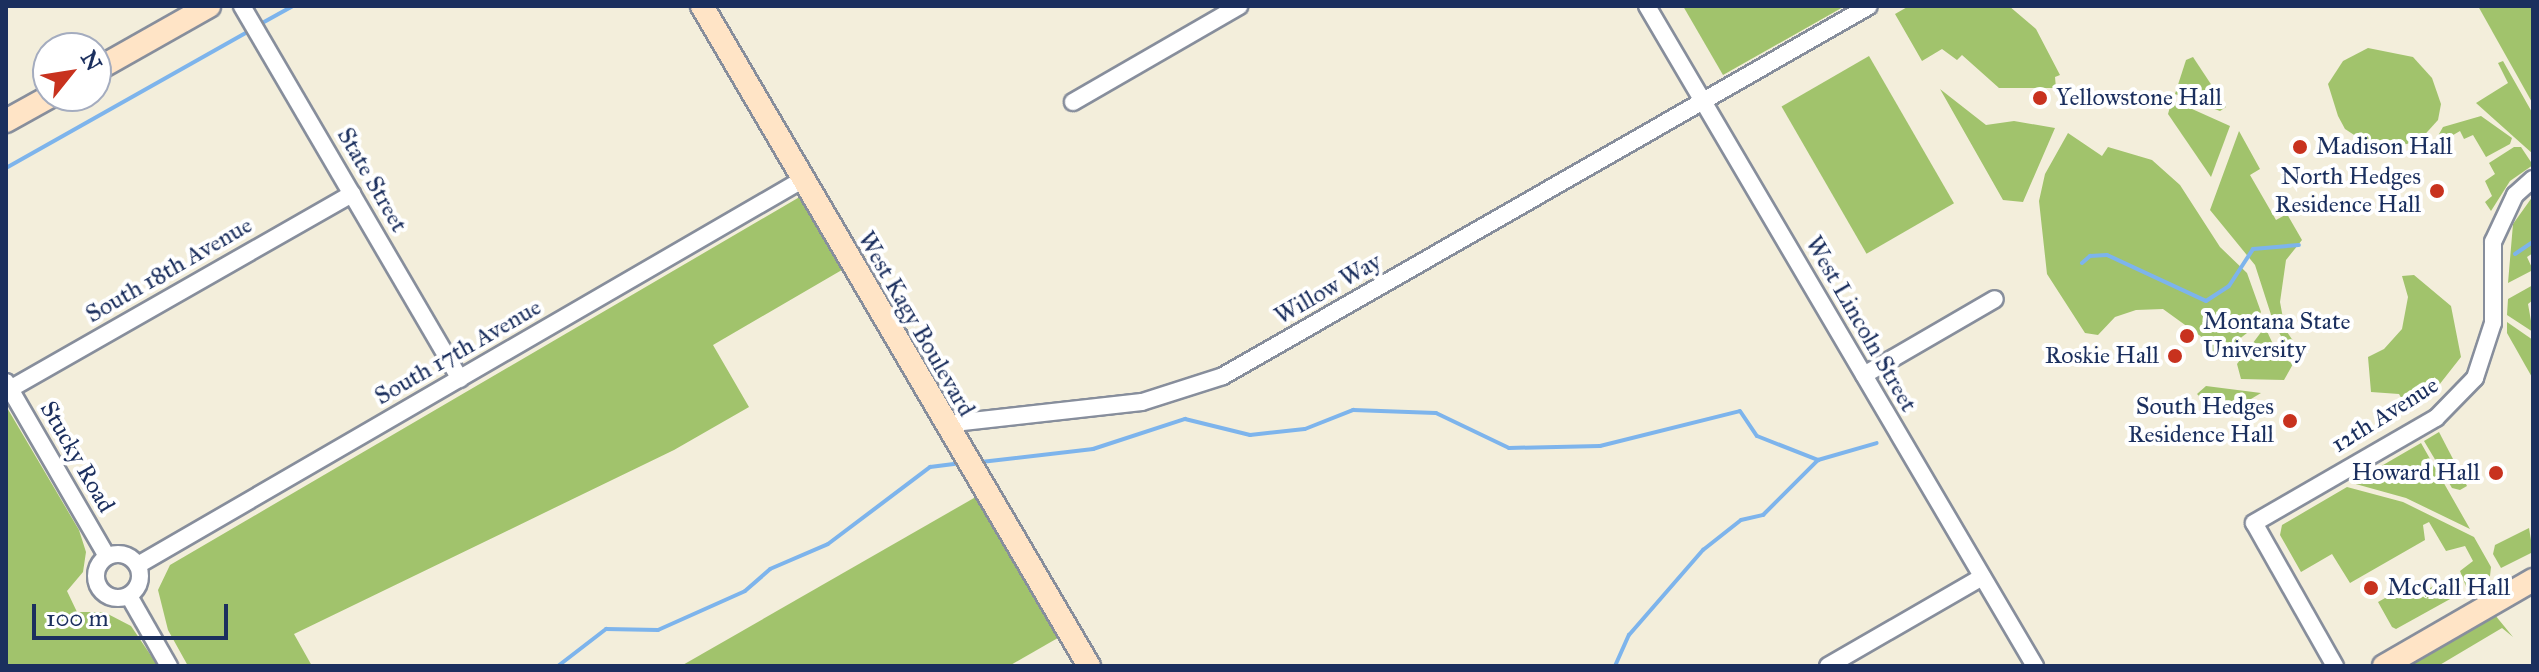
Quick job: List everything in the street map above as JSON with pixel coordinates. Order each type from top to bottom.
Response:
[{"type":"main road","points":[[112,61],[209,6]]},
{"type":"main road","name":"West Kagy Boulevard","points":[[702,6],[1089,666]]},
{"type":"main road","points":[[6,121],[32,107]]},
{"type":"main road","points":[[2384,666],[2533,580]]},
{"type":"street","name":"State Street","points":[[242,6],[460,379]]},
{"type":"street","points":[[1073,102],[1239,6]]},
{"type":"street","name":"West Lincoln Street","points":[[1647,6],[2035,666]]},
{"type":"street","name":"Willow Way","points":[[945,424],[1142,402],[1197,388],[1869,6]]},
{"type":"street","name":"12th Avenue","points":[[2335,666],[2254,523],[2436,418],[2475,378],[2493,323],[2493,242],[2507,207],[2533,179]]},
{"type":"street","name":"South 17th Avenue","points":[[138,565],[802,180]]},
{"type":"street","name":"South 18th Avenue","points":[[8,385],[352,194]]},
{"type":"street","points":[[1864,375],[1995,299]]},
{"type":"street","name":"Stucky Road","points":[[8,385],[107,556]]},
{"type":"street","points":[[122,554],[138,565],[139,581],[129,596],[113,598],[100,590],[95,575],[107,556],[122,554]]},
{"type":"street","points":[[1828,666],[1982,577]]},
{"type":"street","points":[[129,596],[169,666]]},
{"type":"green space","points":[[1683,6],[1845,6],[1723,75]]},
{"type":"green space","points":[[1909,6],[2009,6],[2036,29],[2060,75],[2055,77],[2056,88],[1999,88],[1962,55],[1957,60],[1942,49],[1922,61],[1895,14]]},
{"type":"green space","points":[[2478,6],[2533,6],[2533,104]]},
{"type":"green space","points":[[2368,48],[2413,57],[2432,78],[2441,104],[2438,120],[2419,141],[2386,149],[2368,144],[2345,129],[2328,84],[2343,61]]},
{"type":"green space","points":[[1869,56],[1954,203],[1867,254],[1782,106]]},
{"type":"green space","points":[[2193,57],[2226,107],[2220,111],[2175,94],[2186,60]]},
{"type":"green space","points":[[2503,61],[2533,114],[2533,154],[2476,103],[2508,83],[2498,63]]},
{"type":"green space","points":[[1940,89],[1986,125],[2014,121],[2055,128],[2023,202],[2003,200]]},
{"type":"green space","points":[[2172,100],[2230,126],[2211,177],[2168,114]]},
{"type":"green space","points":[[2481,116],[2512,138],[2510,144],[2486,157],[2473,135],[2464,139],[2460,131],[2431,148],[2443,127]]},
{"type":"green space","points":[[2239,131],[2260,169],[2250,175],[2276,220],[2287,214],[2302,240],[2286,260],[2280,302],[2285,329],[2300,351],[2288,348],[2274,324],[2255,265],[2210,210]]},
{"type":"green space","points":[[2068,133],[2102,156],[2108,147],[2152,160],[2180,185],[2220,247],[2247,273],[2261,312],[2247,333],[2211,361],[2210,343],[2163,309],[2136,310],[2115,317],[2098,335],[2085,333],[2047,274],[2039,201],[2045,174]]},
{"type":"green space","points":[[2514,147],[2521,147],[2533,165],[2510,181],[2491,211],[2485,202],[2492,196],[2485,181],[2495,174],[2489,163]]},
{"type":"green space","points":[[803,195],[847,267],[713,345],[749,407],[674,450],[294,634],[312,666],[188,666],[168,630],[158,590],[170,565]]},
{"type":"green space","points":[[2533,196],[2533,253],[2527,257],[2533,270],[2508,283],[2513,224]]},
{"type":"green space","points":[[2414,275],[2451,306],[2461,357],[2428,399],[2407,408],[2399,394],[2371,392],[2368,357],[2384,349],[2402,329],[2408,297],[2402,276]]},
{"type":"green space","points":[[2533,285],[2533,300],[2528,304],[2533,332],[2507,315],[2508,299]]},
{"type":"green space","points":[[2507,322],[2533,340],[2533,379],[2507,333]]},
{"type":"green space","points":[[2265,327],[2278,355],[2293,364],[2284,380],[2241,379],[2237,364]]},
{"type":"green space","points":[[2206,386],[2261,393],[2221,417],[2197,394]]},
{"type":"green space","points":[[6,406],[79,530],[86,552],[83,572],[67,591],[77,612],[104,612],[131,626],[158,666],[6,666]]},
{"type":"green space","points":[[2439,432],[2467,486],[2460,490],[2452,488],[2424,441]]},
{"type":"green space","points":[[2421,443],[2470,529],[2406,498],[2352,483]]},
{"type":"green space","points":[[2347,487],[2403,502],[2474,537],[2491,567],[2490,576],[2467,589],[2460,571],[2473,561],[2465,546],[2446,551],[2429,522],[2423,525],[2425,540],[2350,583],[2332,554],[2301,572],[2280,535],[2282,525]]},
{"type":"green space","points":[[981,494],[1063,635],[1009,666],[681,666]]},
{"type":"green space","points":[[2529,528],[2533,552],[2501,568],[2493,554],[2495,545]]},
{"type":"green space","points":[[2452,576],[2461,593],[2396,629],[2392,627],[2378,602],[2405,587],[2412,598]]},
{"type":"green space","points":[[2495,615],[2513,637],[2502,628],[2438,666],[2406,666]]},
{"type":"waterway","points":[[264,22],[293,6]]},
{"type":"waterway","points":[[6,168],[246,33]]},
{"type":"waterway","points":[[2515,254],[2533,242]]},
{"type":"waterway","points":[[2082,263],[2090,256],[2107,255],[2206,301],[2229,286],[2253,249],[2299,245]]},
{"type":"waterway","points":[[981,462],[1093,449],[1185,419],[1250,435],[1305,429],[1353,410],[1436,413],[1509,448],[1600,446],[1740,411],[1757,436],[1818,460],[1877,443]]},
{"type":"waterway","points":[[1615,666],[1629,635],[1703,550],[1741,520],[1763,515],[1818,460]]},
{"type":"waterway","points":[[558,666],[606,629],[658,630],[745,591],[770,569],[828,544],[930,467],[956,464]]},
{"type":"place","name":"Yellowstone Hall","points":[[2040,98]]},
{"type":"place","name":"Madison Hall","points":[[2300,147]]},
{"type":"place","name":"North Hedges Residence Hall","points":[[2437,191]]},
{"type":"place","name":"Montana State University","points":[[2187,336]]},
{"type":"place","name":"Roskie Hall","points":[[2175,356]]},
{"type":"place","name":"South Hedges Residence Hall","points":[[2290,421]]},
{"type":"place","name":"Howard Hall","points":[[2496,473]]},
{"type":"place","name":"McCall Hall","points":[[2371,588]]}]
